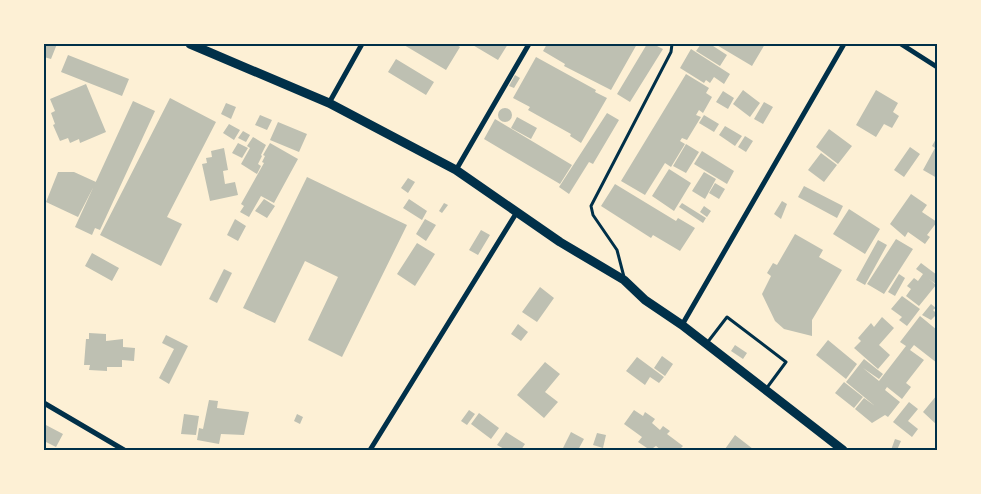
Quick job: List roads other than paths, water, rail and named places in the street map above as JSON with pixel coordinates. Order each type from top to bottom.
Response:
[{"type":"street","points":[[329,103],[362,44]]},
{"type":"street","points":[[456,170],[529,44]]},
{"type":"street","points":[[682,325],[844,44]]},
{"type":"street","points":[[901,44],[937,67]]},
{"type":"street","points":[[196,45],[329,103],[456,170],[560,242],[624,280],[645,300],[682,325],[843,450]]},
{"type":"street","points":[[370,450],[517,212]]},
{"type":"street","points":[[44,404],[124,450]]},
{"type":"lane","points":[[624,280],[617,250],[593,215],[591,206],[671,52],[672,44]]},
{"type":"lane","points":[[707,344],[727,317],[786,362],[766,389]]}]
